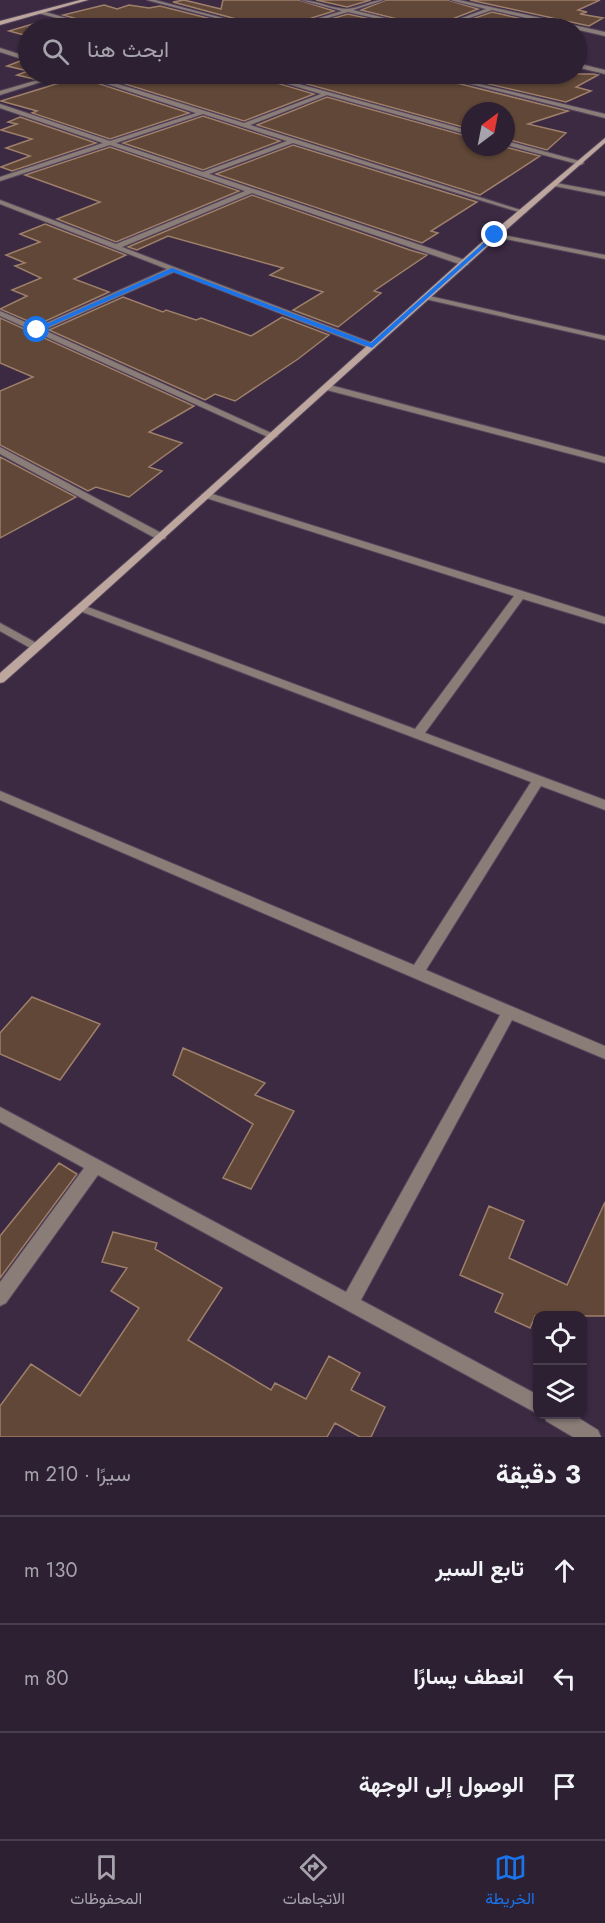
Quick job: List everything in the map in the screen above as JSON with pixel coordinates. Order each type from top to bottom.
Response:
[{"type":"street","points":[[70,0],[78,2]]},
{"type":"street","points":[[18,18],[86,0]]},
{"type":"street","points":[[149,0],[219,18]]},
{"type":"street","points":[[303,0],[380,18]]},
{"type":"street","points":[[321,18],[382,0]]},
{"type":"street","points":[[452,0],[533,18]]},
{"type":"street","points":[[466,18],[492,9]]},
{"type":"street","points":[[40,12],[62,18]]},
{"type":"street","points":[[0,23],[18,18]]},
{"type":"street","points":[[587,30],[605,34]]},
{"type":"street","points":[[0,50],[18,56]]},
{"type":"street","points":[[587,68],[605,72]]},
{"type":"street","points":[[0,93],[30,84]]},
{"type":"street","points":[[113,84],[524,212]]},
{"type":"street","points":[[294,84],[461,130]]},
{"type":"street","points":[[474,84],[605,116]]},
{"type":"street","points":[[245,124],[326,93]]},
{"type":"street","points":[[0,106],[465,263]]},
{"type":"street","points":[[0,179],[204,112]]},
{"type":"street","points":[[202,175],[294,140]]},
{"type":"street","points":[[0,680],[495,235],[556,185],[605,140]]},
{"type":"street","points":[[515,145],[581,163]]},
{"type":"street","points":[[556,185],[605,194]]},
{"type":"street","points":[[115,247],[250,191]]},
{"type":"street","points":[[0,202],[372,346]]},
{"type":"street","points":[[495,235],[605,257]]},
{"type":"street","points":[[37,330],[172,270]]},
{"type":"street","points":[[428,297],[605,338]]},
{"type":"street","points":[[0,313],[273,436]]},
{"type":"street","points":[[326,387],[605,460]]},
{"type":"street","points":[[0,450],[161,537]]},
{"type":"street","points":[[206,495],[605,621]]},
{"type":"street","points":[[417,735],[521,594]]},
{"type":"street","points":[[81,608],[605,805]]},
{"type":"street","points":[[0,626],[36,647]]},
{"type":"street","points":[[418,971],[538,781]]},
{"type":"street","points":[[0,795],[418,971],[605,1053]]},
{"type":"street","points":[[350,1303],[509,1012]]},
{"type":"street","points":[[0,1113],[533,1403]]},
{"type":"street","points":[[0,1297],[95,1166]]},
{"type":"street","points":[[561,1419],[591,1437]]},
{"type":"building","points":[[184,0],[221,9],[223,0],[299,0],[334,11],[312,18],[232,18],[173,2]]},
{"type":"building","points":[[316,0],[371,0],[347,7]]},
{"type":"building","points":[[386,0],[448,0],[478,9],[455,18],[393,18],[361,10]]},
{"type":"building","points":[[470,0],[600,0],[578,10],[587,12],[580,14],[603,18],[589,26],[587,26],[587,18],[552,18]]},
{"type":"building","points":[[104,5],[117,9],[129,5],[149,8],[160,6],[207,18],[74,18],[63,15]]},
{"type":"building","points":[[492,12],[518,18],[475,18]]},
{"type":"building","points":[[348,14],[366,18],[334,18]]},
{"type":"building","points":[[18,28],[18,33],[9,31]]},
{"type":"building","points":[[18,62],[18,69],[7,66]]},
{"type":"building","points":[[587,74],[598,75],[587,81]]},
{"type":"building","points":[[56,84],[100,84],[189,113],[110,139],[32,113],[37,111],[1,101]]},
{"type":"building","points":[[125,84],[280,84],[314,94],[244,121]]},
{"type":"building","points":[[307,84],[461,84],[568,111],[528,124],[566,133],[547,150],[515,141],[515,102],[461,102],[461,127]]},
{"type":"building","points":[[489,84],[582,84],[576,87],[591,91],[566,102]]},
{"type":"building","points":[[327,97],[461,134],[461,156],[515,156],[515,150],[540,156],[480,195],[257,125]]},
{"type":"building","points":[[203,116],[280,141],[203,170],[123,143]]},
{"type":"building","points":[[20,117],[96,143],[12,171],[1,167],[30,156],[6,148],[32,139],[1,130],[17,124],[8,122]]},
{"type":"building","points":[[293,145],[477,202],[431,231],[438,233],[422,243],[216,174]]},
{"type":"building","points":[[110,147],[239,191],[116,242],[57,219],[100,202],[25,175]]},
{"type":"building","points":[[252,195],[427,255],[374,291],[381,293],[338,327],[293,310],[323,292],[270,275],[283,268],[168,236],[137,250],[128,247]]},
{"type":"building","points":[[45,224],[126,255],[74,279],[109,292],[37,325],[0,309],[27,296],[12,290],[41,278],[15,266],[25,263],[6,255],[40,242],[20,234]]},
{"type":"building","points":[[123,297],[163,312],[166,310],[196,320],[201,318],[251,336],[282,317],[329,335],[298,359],[235,401],[215,394],[205,400],[49,330]]},
{"type":"building","points":[[0,318],[194,406],[149,432],[182,443],[149,467],[162,471],[129,497],[96,487],[88,491],[0,445],[0,391],[33,377],[0,363]]},
{"type":"building","points":[[0,457],[76,497],[0,538]]},
{"type":"building","points":[[32,997],[100,1024],[60,1080],[0,1054],[0,1033]]},
{"type":"building","points":[[183,1048],[265,1083],[255,1095],[294,1111],[251,1189],[223,1178],[253,1124],[173,1075]]},
{"type":"building","points":[[59,1163],[77,1174],[0,1278],[0,1236]]},
{"type":"building","points":[[605,1202],[605,1316],[587,1316],[587,1311],[533,1311],[530,1328],[495,1312],[503,1294],[460,1275],[489,1206],[524,1221],[509,1258],[567,1285]]},
{"type":"building","points":[[113,1232],[157,1243],[155,1249],[222,1288],[188,1340],[271,1390],[275,1383],[306,1399],[329,1356],[360,1373],[351,1390],[385,1407],[371,1437],[360,1437],[335,1423],[327,1437],[0,1437],[0,1406],[31,1364],[80,1396],[139,1308],[111,1291],[127,1268],[102,1262]]},
{"type":"route","points":[[37,330],[172,270],[372,346],[495,235]]}]
